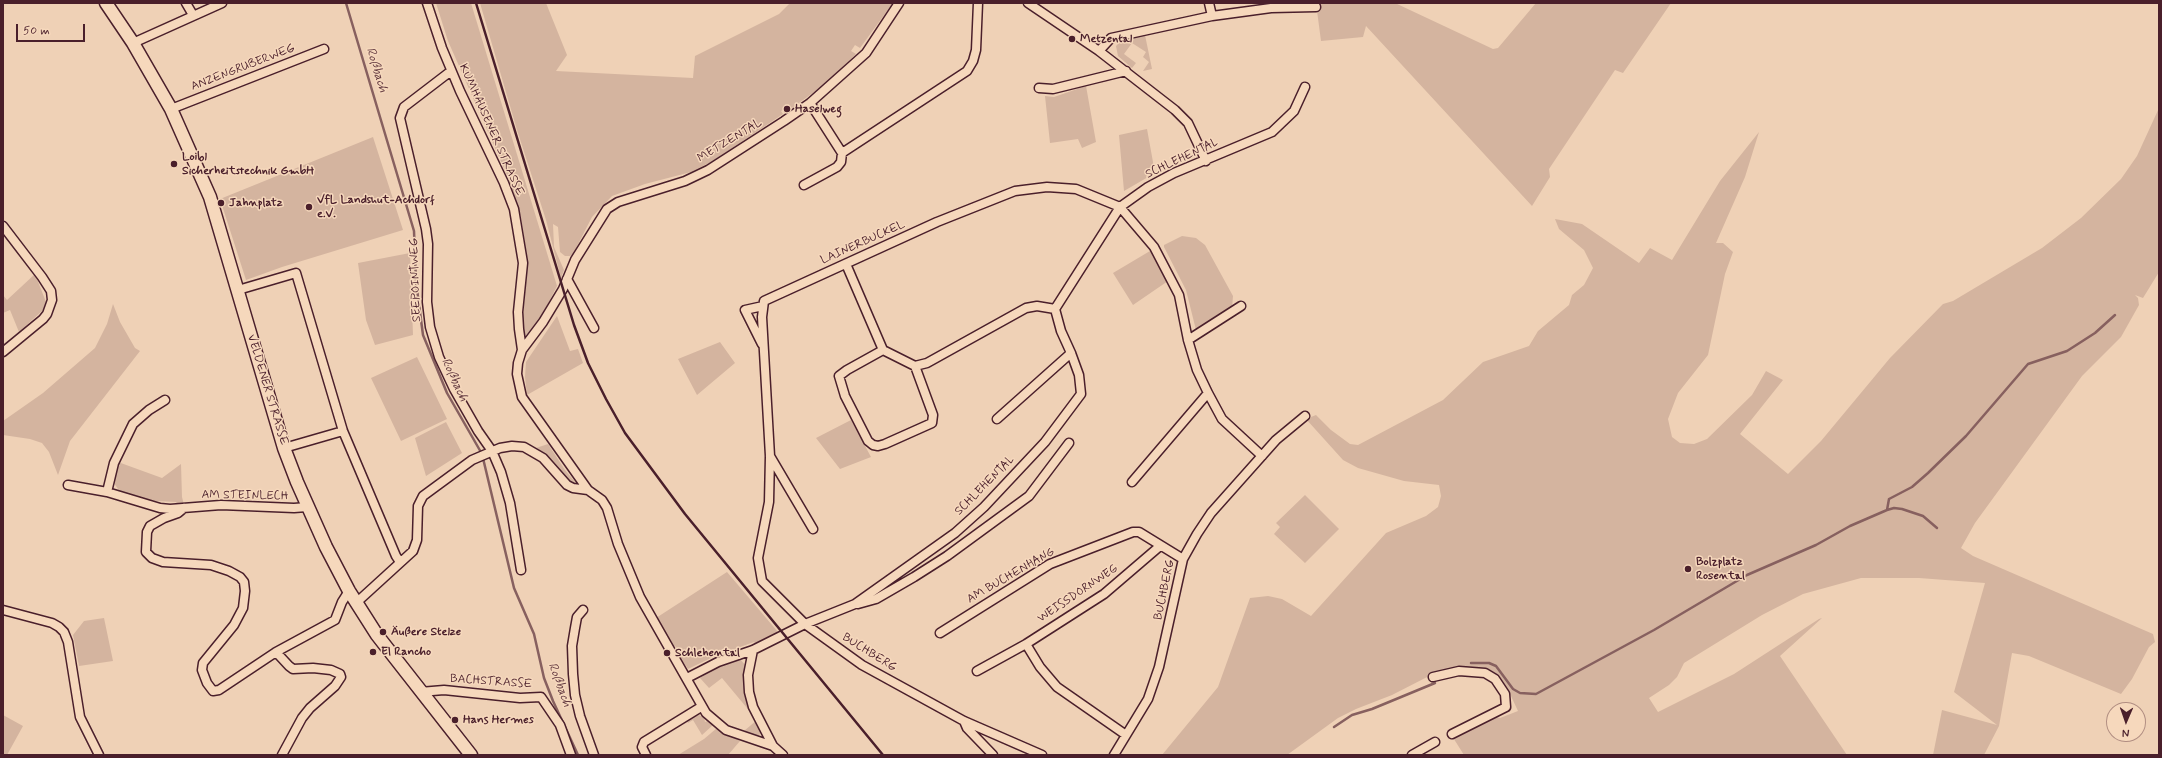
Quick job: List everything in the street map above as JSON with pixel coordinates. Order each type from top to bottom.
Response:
[{"type":"main road","name":"VELDENER STRASSE","points":[[106,3],[133,43],[171,109],[210,198],[284,448],[307,507],[356,603],[420,692],[471,755]]},
{"type":"street","points":[[186,3],[193,15]]},
{"type":"street","points":[[133,43],[222,3]]},
{"type":"street","name":"KUMHAUSENER STRASSE","points":[[427,3],[451,71],[504,183],[514,209],[524,263],[518,312],[518,329],[522,350],[518,363],[517,374],[522,397],[588,490],[602,500],[607,508],[618,544],[640,597],[687,678],[701,707],[712,719],[726,730],[773,746]]},
{"type":"street","name":"METZENTAL","points":[[522,350],[543,322],[567,279],[575,260],[607,209],[618,202],[685,181],[708,170],[759,138],[810,103],[866,53],[899,3]]},
{"type":"street","points":[[842,153],[967,71],[973,61],[976,50],[978,3]]},
{"type":"street","points":[[1028,3],[1099,51],[1180,114],[1188,123],[1206,161]]},
{"type":"street","points":[[1209,3],[1212,16]]},
{"type":"street","points":[[1099,51],[1111,38],[1212,16],[1271,8],[1316,7]]},
{"type":"street","name":"ANZENGRUBERWEG","points":[[171,109],[324,49]]},
{"type":"street","name":"SEEPOINTWEG","points":[[451,71],[404,107],[400,118],[424,215],[428,244],[427,302],[434,342],[454,389],[490,452],[510,503],[521,570]]},
{"type":"street","points":[[1039,88],[1053,89],[1126,71]]},
{"type":"street","name":"SCHLEHENTAL","points":[[855,604],[955,533],[984,506],[1045,442],[1082,394],[1078,375],[1071,353],[1061,331],[1055,309],[1120,207],[1148,187],[1174,173],[1206,161],[1272,132],[1294,111],[1305,87]]},
{"type":"street","points":[[804,186],[837,167],[841,162],[842,153],[810,103]]},
{"type":"street","name":"LAINERBUCKEL","points":[[763,306],[767,299],[937,222],[1015,191],[1047,187],[1076,189],[1120,207]]},
{"type":"street","points":[[1120,207],[1154,247],[1167,269],[1179,295],[1188,340],[1197,370],[1222,418],[1262,456]]},
{"type":"street","points":[[3,226],[42,277],[51,291],[52,300],[48,314],[3,352]]},
{"type":"street","points":[[846,264],[884,350],[915,366],[927,363],[1026,308],[1037,306],[1055,309]]},
{"type":"street","points":[[238,290],[296,273],[343,431],[396,556],[400,562]]},
{"type":"street","points":[[567,279],[594,328]]},
{"type":"street","points":[[764,347],[745,310],[763,306],[770,456],[769,502],[759,551],[759,570],[762,581],[805,624]]},
{"type":"street","points":[[1188,340],[1241,306]]},
{"type":"street","points":[[884,350],[839,376],[845,396],[868,441],[873,445],[878,446],[885,444],[932,423],[933,414],[915,366]]},
{"type":"street","points":[[997,419],[1071,353]]},
{"type":"street","points":[[1132,482],[1208,393]]},
{"type":"street","points":[[107,492],[114,463],[133,424],[149,410],[165,400]]},
{"type":"street","name":"BUCHBERG","points":[[1114,755],[1148,699],[1160,667],[1183,559],[1211,513],[1276,440],[1305,416]]},
{"type":"street","points":[[284,448],[343,431]]},
{"type":"street","name":"SCHLEHENTAL","points":[[687,678],[718,662],[753,650],[805,624],[855,604],[876,599],[914,577],[947,556],[1029,496],[1069,443]]},
{"type":"street","points":[[356,603],[413,551],[417,540],[418,506],[422,496],[472,460],[490,452],[512,446],[530,449],[544,458],[567,485],[573,488],[588,490]]},
{"type":"street","points":[[770,456],[813,529]]},
{"type":"street","name":"AM STEINLECH","points":[[68,485],[107,492],[160,508],[221,505],[294,508],[307,507]]},
{"type":"street","name":"AM STEINLECH","points":[[184,508],[178,513],[164,518],[150,526],[147,532],[146,552],[152,558],[163,562],[211,565],[229,571],[240,577],[244,582],[245,591],[243,608],[234,625],[203,662],[202,670],[207,683],[213,690],[219,690],[276,652]]},
{"type":"street","name":"AM BUCHENHANG","points":[[940,633],[1050,564],[1133,532],[1139,532],[1183,559]]},
{"type":"street","name":"WEISSDORNWEG","points":[[977,671],[1026,644],[1062,619],[1104,594],[1160,546]]},
{"type":"street","points":[[282,755],[302,718],[310,708],[335,686],[341,677],[340,674],[331,670],[313,668],[293,669],[276,652],[334,620],[349,591]]},
{"type":"street","points":[[3,610],[52,623],[60,627],[67,636],[80,717],[99,755]]},
{"type":"street","points":[[583,610],[577,617],[572,646],[573,674],[575,695],[580,716],[594,755]]},
{"type":"street","name":"BUCHBERG","points":[[805,624],[862,665],[964,721],[1042,755]]},
{"type":"street","points":[[1026,644],[1040,667],[1057,687],[1126,735]]},
{"type":"street","name":"KUMHAUSENER STRASSE","points":[[753,650],[748,675],[749,692],[753,707],[773,746],[782,755]]},
{"type":"street","points":[[1433,677],[1459,671],[1485,673],[1494,679],[1505,694],[1506,707],[1452,734]]},
{"type":"street","name":"BACHSTRASSE","points":[[420,692],[444,690],[520,698],[541,697],[560,725],[571,755]]},
{"type":"street","points":[[646,755],[642,747],[644,742],[701,707]]},
{"type":"street","name":"BUCHBERG","points":[[964,721],[967,728],[994,755]]},
{"type":"street","points":[[1412,755],[1435,742]]},
{"type":"shaded area","points":[[436,3],[471,3],[557,286],[532,335],[525,339],[522,326],[528,262],[521,217],[507,175],[448,41]]},
{"type":"shaded area","points":[[480,3],[546,3],[567,55],[556,71],[693,78],[695,56],[779,14],[790,3],[893,3],[860,48],[855,45],[851,51],[856,54],[824,85],[789,110],[787,108],[781,111],[783,114],[713,161],[691,172],[645,184],[612,196],[592,217],[573,254],[570,256],[565,256],[560,252],[558,227],[553,224],[554,247],[564,270],[561,278],[546,220],[517,130]]},
{"type":"shaded area","points":[[1316,3],[1395,3],[1493,49],[1498,48],[1536,3],[1671,3],[1623,73],[1615,70],[1549,169],[1550,177],[1532,206],[1366,26],[1363,37],[1321,41]]},
{"type":"shaded area","points":[[1145,35],[1152,69],[1143,71],[1149,62],[1143,57],[1146,52],[1132,43],[1124,54],[1136,63],[1132,68],[1118,56],[1116,46],[1122,40]]},
{"type":"shaded area","points":[[1086,86],[1096,142],[1082,148],[1078,139],[1050,143],[1045,96],[1054,97]]},
{"type":"shaded area","points":[[2159,108],[2159,272],[2143,298],[2135,295],[2138,298],[2139,305],[2121,337],[2082,376],[1975,523],[1961,548],[1973,556],[2153,634],[2155,642],[2149,647],[2132,679],[2121,694],[2029,656],[2012,653],[1999,726],[1984,755],[1933,755],[1942,710],[1997,725],[1954,692],[1985,583],[1919,578],[1861,578],[1803,594],[1762,615],[1684,663],[1677,677],[1669,685],[1649,698],[1658,712],[1734,674],[1822,618],[1780,656],[1847,755],[1464,755],[1452,736],[1496,717],[1500,718],[1518,711],[1511,696],[1498,678],[1492,673],[1480,668],[1464,667],[1453,668],[1433,674],[1392,695],[1356,709],[1338,718],[1287,755],[1162,755],[1218,687],[1250,598],[1268,596],[1282,599],[1311,616],[1386,533],[1426,516],[1438,507],[1441,496],[1439,485],[1404,481],[1358,468],[1343,460],[1306,419],[1316,415],[1331,430],[1350,444],[1358,445],[1443,400],[1483,362],[1529,346],[1538,331],[1569,305],[1572,295],[1584,285],[1593,268],[1584,250],[1559,229],[1555,219],[1582,224],[1639,263],[1650,248],[1672,260],[1720,181],[1759,132],[1745,177],[1716,243],[1723,243],[1733,252],[1725,274],[1708,355],[1678,393],[1668,419],[1672,437],[1680,443],[1694,444],[1707,439],[1752,395],[1766,371],[1783,380],[1740,434],[1788,474],[1821,441],[1890,358],[1943,304],[1953,301],[2042,248],[2081,218],[2121,179],[2137,156]]},
{"type":"shaded area","points":[[1147,129],[1155,173],[1124,191],[1119,135]]},
{"type":"shaded area","name":"VfL Landshut-Achdorf e.V.","points":[[373,137],[403,230],[282,267],[246,280],[220,199]]},
{"type":"shaded area","points":[[1182,236],[1196,238],[1205,245],[1233,296],[1232,308],[1196,330],[1186,290],[1164,247],[1164,245]]},
{"type":"shaded area","points":[[1150,251],[1168,281],[1133,305],[1113,273]]},
{"type":"shaded area","points":[[410,253],[413,335],[375,345],[366,320],[358,263]]},
{"type":"shaded area","points":[[35,274],[46,302],[43,310],[19,332],[10,310],[3,313],[3,295],[7,300]]},
{"type":"shaded area","points":[[113,304],[120,322],[135,348],[140,351],[70,441],[58,475],[49,452],[42,443],[30,439],[3,435],[3,421],[43,393],[95,348],[107,324]]},
{"type":"shaded area","points":[[557,316],[570,351],[578,349],[583,363],[527,395],[525,377],[526,362]]},
{"type":"shaded area","points":[[720,342],[735,363],[697,395],[678,359]]},
{"type":"shaded area","points":[[417,357],[447,419],[401,441],[371,378]]},
{"type":"shaded area","points":[[851,420],[871,457],[840,469],[816,438]]},
{"type":"shaded area","points":[[446,422],[462,453],[426,476],[415,438]]},
{"type":"shaded area","points":[[548,444],[565,470],[576,483],[567,479],[547,455],[536,448]]},
{"type":"shaded area","points":[[118,462],[162,478],[181,464],[182,497],[184,505],[178,505],[176,502],[156,501],[140,498],[120,492],[114,483]]},
{"type":"shaded area","points":[[1305,495],[1339,529],[1305,563],[1274,534],[1280,527],[1276,523]]},
{"type":"shaded area","points":[[727,572],[778,632],[756,645],[754,642],[715,656],[688,669],[677,653],[679,651],[675,646],[673,647],[656,618]]},
{"type":"shaded area","points":[[104,618],[113,661],[79,666],[73,635],[84,621]]},
{"type":"shaded area","points":[[740,659],[746,666],[746,672],[763,731],[758,736],[744,731],[757,720],[722,678],[709,688],[700,678],[713,669]]},
{"type":"shaded area","points":[[3,715],[23,726],[7,755],[3,755]]},
{"type":"shaded area","points":[[699,715],[704,717],[705,722],[707,721],[713,725],[702,735],[693,720],[688,723],[686,720]]},
{"type":"shaded area","points":[[717,728],[740,741],[728,755],[678,755],[704,739]]},
{"type":"waterway","name":"Roßbach","points":[[346,3],[414,231],[416,282],[423,335],[447,393],[482,454],[514,588],[534,634],[544,678],[578,755]]},
{"type":"waterway","points":[[1887,510],[1889,499],[1912,487],[1928,473],[1966,436],[2028,364],[2067,351],[2095,333],[2115,315]]},
{"type":"waterway","points":[[1471,663],[1489,663],[1496,666],[1513,689],[1520,693],[1536,694],[1654,630],[1747,575],[1816,545],[1850,526],[1887,510],[1894,508],[1902,509],[1923,516],[1937,528]]},
{"type":"waterway","points":[[1334,727],[1352,715],[1372,709],[1435,683]]},
{"type":"railway","points":[[476,3],[574,325],[588,363],[606,399],[625,433],[685,514],[883,755]]},
{"type":"place","name":"Metzental","points":[[1072,39]]},
{"type":"place","name":"Haselweg","points":[[787,109]]},
{"type":"place","name":"Loibl Sicherheitstechnik GmbH","points":[[174,164]]},
{"type":"place","name":"Jahnplatz","points":[[221,203]]},
{"type":"place","name":"VfL Landshut-Achdorf e.V.","points":[[309,207]]},
{"type":"place","name":"Bolzplatz Rosental","points":[[1688,569]]},
{"type":"place","name":"Äußere Stelze","points":[[383,632]]},
{"type":"place","name":"El Rancho","points":[[373,652]]},
{"type":"place","name":"Schlehental","points":[[667,653]]},
{"type":"place","name":"Hans Hermes","points":[[455,720]]}]
